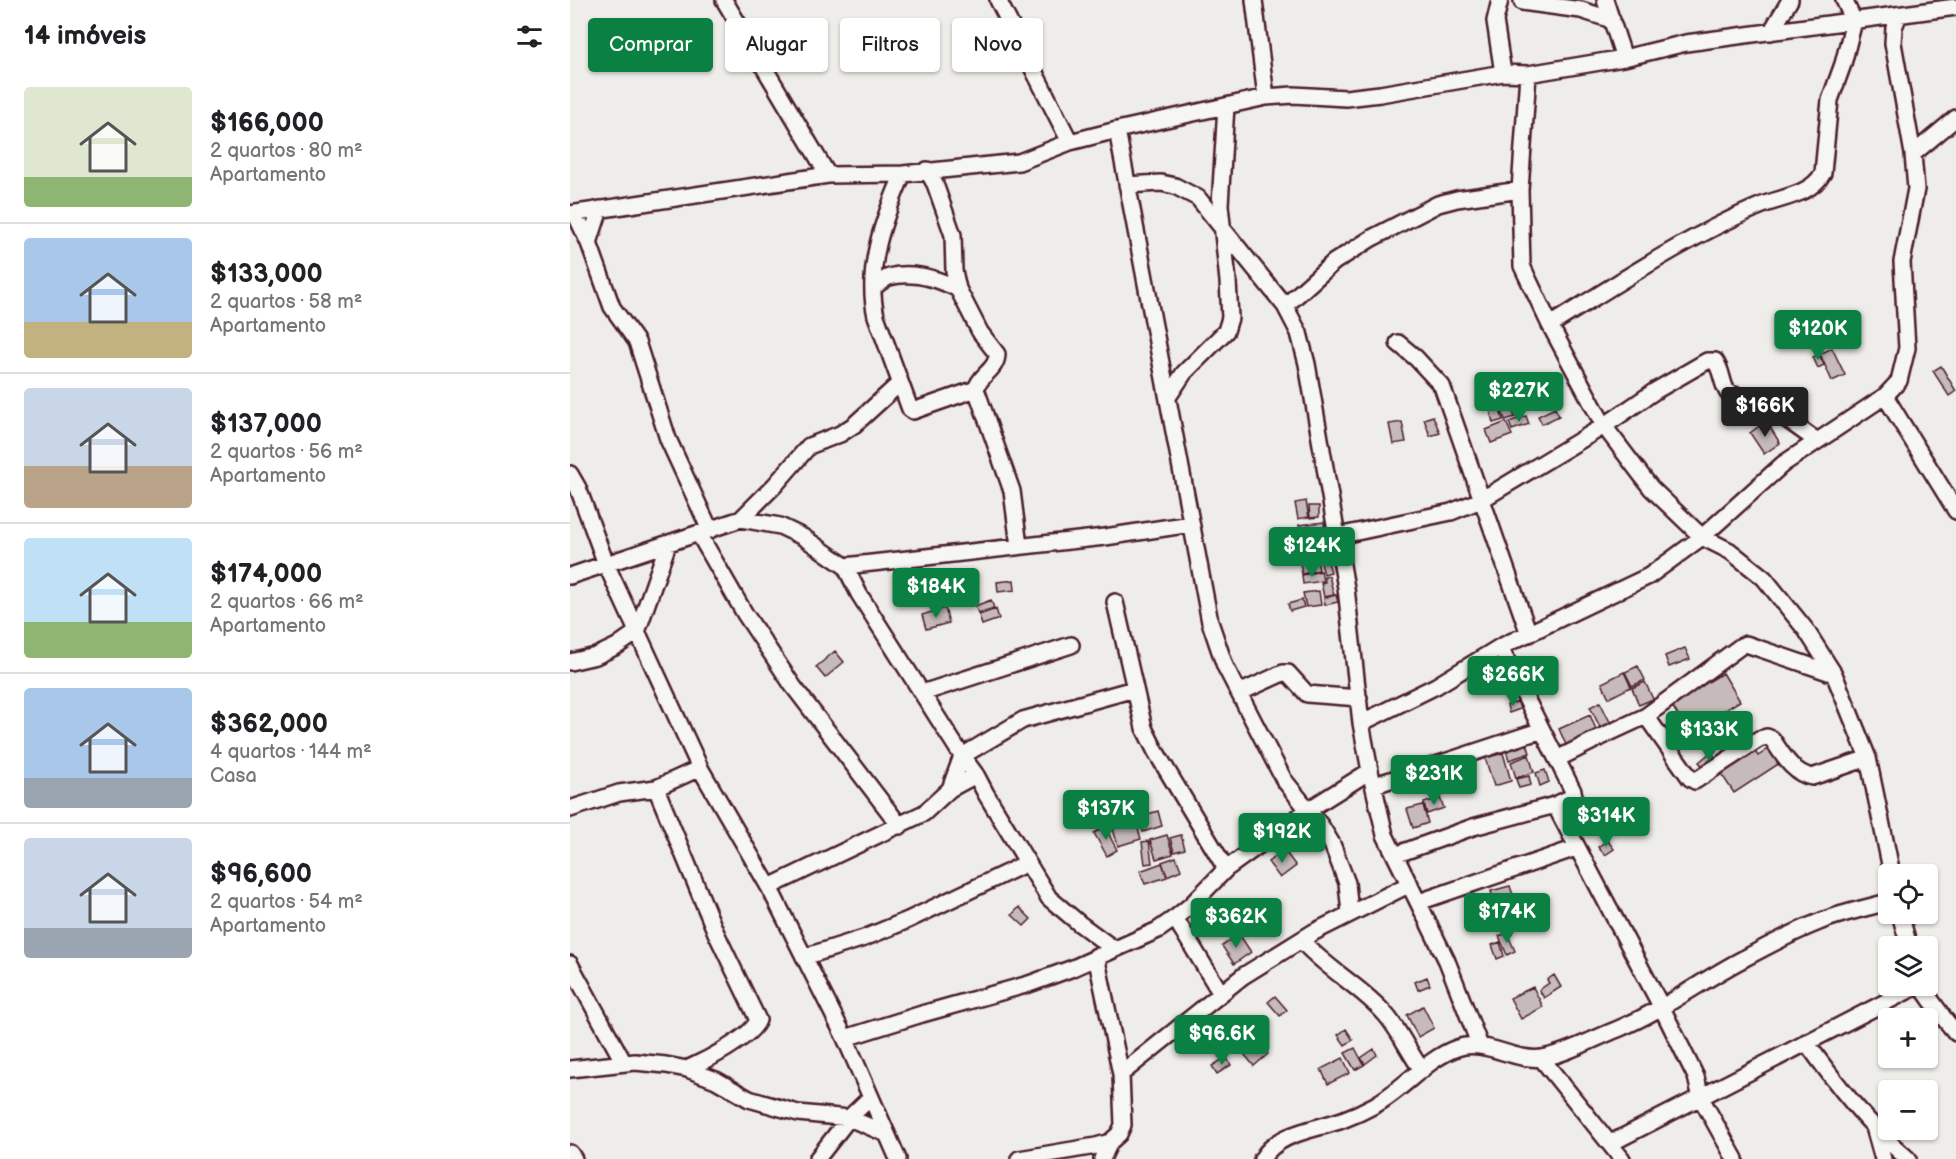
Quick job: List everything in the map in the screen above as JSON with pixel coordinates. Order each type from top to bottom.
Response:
[{"type":"street","points":[[724,0],[828,175]]},
{"type":"street","points":[[998,0],[1070,142]]},
{"type":"street","points":[[1254,0],[1266,97]]},
{"type":"street","points":[[1491,0],[1496,19],[1503,73]]},
{"type":"street","points":[[1496,19],[1500,0]]},
{"type":"street","points":[[1605,0],[1624,58]]},
{"type":"street","points":[[1770,32],[1790,0]]},
{"type":"street","points":[[1550,326],[1668,253],[1760,206],[1811,188],[1818,182],[1823,173],[1830,99],[1843,64],[1854,21],[1844,0]]},
{"type":"street","points":[[1496,19],[1523,1],[1581,10],[1612,20]]},
{"type":"street","points":[[900,826],[793,686],[745,614],[704,532],[668,439],[638,342],[612,307],[589,243],[573,213],[828,175],[903,174],[1019,162],[1070,142],[1266,97],[1293,95],[1346,98],[1503,73],[1528,75],[1624,58],[1686,43],[1956,7]]},
{"type":"street","points":[[1361,723],[1436,686],[1500,648],[1649,576],[1702,537],[1783,464],[1886,396],[1899,381],[1907,348],[1902,262],[1916,189],[1913,153],[1893,43],[1894,27],[1899,15]]},
{"type":"street","points":[[1528,75],[1520,190],[1522,266],[1550,326],[1604,426],[1652,488],[1702,537],[1730,551],[1764,578],[1806,630],[1834,674],[1868,758],[1890,864]]},
{"type":"street","points":[[1168,397],[1184,373],[1226,331],[1230,318],[1224,230],[1220,206],[1226,106]]},
{"type":"street","points":[[1913,153],[1956,118]]},
{"type":"street","points":[[1117,130],[1210,622],[1225,666],[1284,780],[1321,826],[1332,844],[1347,883],[1350,913]]},
{"type":"street","points":[[927,170],[935,184],[953,235],[954,271],[958,288],[980,332],[997,354],[995,366],[978,383],[976,389],[1009,481],[1019,546]]},
{"type":"street","points":[[903,174],[885,217],[877,248],[873,288],[876,316],[910,409],[913,411],[976,389]]},
{"type":"street","points":[[1127,184],[1161,183],[1183,190],[1197,198],[1285,306],[1299,333],[1307,364],[1338,536],[1361,723],[1385,835],[1447,961],[1480,1046]]},
{"type":"street","points":[[1285,306],[1334,262],[1372,238],[1438,204],[1520,190]]},
{"type":"street","points":[[589,243],[600,209]]},
{"type":"street","points":[[873,288],[888,278],[909,275],[942,280],[958,288]]},
{"type":"street","points":[[1398,343],[1416,358],[1442,386],[1529,634]]},
{"type":"street","points":[[1338,536],[1451,512],[1481,500],[1707,361],[1715,361],[1720,368],[1722,381],[1728,393],[1748,399],[1779,414],[1817,441]]},
{"type":"street","points":[[1161,362],[1184,373]]},
{"type":"street","points":[[570,576],[741,519],[809,446],[840,434],[854,425],[900,383]]},
{"type":"street","points":[[1886,396],[1950,490],[1956,511]]},
{"type":"street","points":[[570,474],[578,488],[606,564],[700,768],[769,887],[845,1038],[898,1159]]},
{"type":"street","points":[[741,519],[780,526],[803,537],[845,566],[859,594],[962,756],[976,774],[1049,898],[1114,949]]},
{"type":"street","points":[[845,566],[1106,537],[1191,524]]},
{"type":"street","points":[[570,662],[596,656],[617,646],[637,632],[668,544]]},
{"type":"street","points":[[1115,602],[1144,728],[1226,869]]},
{"type":"street","points":[[1557,759],[1646,716],[1746,644],[1834,674]]},
{"type":"street","points":[[922,693],[1071,645]]},
{"type":"street","points":[[1395,855],[1473,827],[1555,805],[1575,794],[1500,648]]},
{"type":"street","points":[[1239,693],[1283,673],[1288,673],[1307,694],[1359,698]]},
{"type":"street","points":[[950,789],[962,756],[1023,720],[1134,689]]},
{"type":"street","points":[[1646,716],[1690,778],[1695,781],[1759,739],[1767,737],[1772,739],[1793,769],[1805,776],[1812,777],[1868,758]]},
{"type":"street","points":[[845,1038],[1029,984],[1073,968],[1158,930],[1175,918],[1226,869],[1308,810],[1372,778],[1542,730]]},
{"type":"street","points":[[573,804],[619,793],[656,788],[700,768]]},
{"type":"street","points":[[769,887],[924,813],[950,789],[976,774]]},
{"type":"street","points":[[656,788],[716,933],[758,1020],[756,1026],[749,1032],[712,1058],[687,1070]]},
{"type":"street","points":[[1555,805],[1662,1008],[1696,1077],[1701,1098],[1735,1159]]},
{"type":"street","points":[[1419,902],[1576,848]]},
{"type":"street","points":[[804,957],[908,921],[1027,863]]},
{"type":"street","points":[[1121,1074],[1220,992],[1243,976],[1350,913],[1410,884]]},
{"type":"street","points":[[1262,1159],[1278,1142],[1295,1134],[1342,1120],[1376,1105],[1391,1096],[1443,1054],[1459,1047],[1480,1046],[1508,1055],[1540,1058],[1634,1022],[1662,1008],[1744,958],[1820,921],[1878,905]]},
{"type":"street","points":[[1175,918],[1220,992]]},
{"type":"street","points":[[1301,940],[1320,960],[1386,1015],[1422,1070]]},
{"type":"street","points":[[1096,956],[1121,1074],[1123,1125],[1119,1134],[1110,1142],[1102,1159]]},
{"type":"street","points":[[570,964],[624,1063]]},
{"type":"street","points":[[1611,1143],[1897,996]]},
{"type":"street","points":[[1931,996],[1953,1022]]},
{"type":"street","points":[[1806,1042],[1840,1090],[1908,1159]]},
{"type":"street","points":[[712,1058],[716,1080]]},
{"type":"street","points":[[1540,1058],[1622,1159]]},
{"type":"street","points":[[570,1069],[624,1063],[649,1063],[687,1070],[716,1080],[749,1098],[812,1115],[849,1118],[887,1134]]},
{"type":"street","points":[[817,1159],[849,1118],[871,1097]]},
{"type":"street","points":[[1874,1127],[1883,1159]]},
{"type":"street","points":[[1019,1159],[1110,1142]]},
{"type":"street","points":[[570,1153],[574,1159]]},
{"type":"building","points":[[1832,348],[1845,375],[1832,381],[1820,354]]},
{"type":"building","points":[[1819,354],[1824,365],[1818,368],[1813,357]]},
{"type":"building","points":[[1941,366],[1956,391],[1949,396],[1933,371]]},
{"type":"building","points":[[1507,393],[1515,417],[1505,420],[1497,397]]},
{"type":"building","points":[[1498,403],[1503,420],[1493,423],[1489,405]]},
{"type":"building","points":[[1555,408],[1559,416],[1542,424],[1538,416]]},
{"type":"building","points":[[1433,416],[1440,433],[1430,436],[1424,419]]},
{"type":"building","points":[[1526,416],[1529,424],[1512,430],[1509,422]]},
{"type":"building","points":[[1766,421],[1780,443],[1764,454],[1750,433]]},
{"type":"building","points":[[1402,422],[1406,442],[1393,444],[1389,424]]},
{"type":"building","points":[[1506,422],[1512,435],[1491,443],[1486,430]]},
{"type":"building","points":[[1306,501],[1309,517],[1298,519],[1295,503]]},
{"type":"building","points":[[1309,506],[1319,506],[1319,517],[1310,518]]},
{"type":"building","points":[[1324,522],[1325,534],[1312,536],[1311,530],[1300,532],[1299,525]]},
{"type":"building","points":[[1318,535],[1322,558],[1304,561],[1301,538]]},
{"type":"building","points":[[1317,560],[1319,570],[1302,574],[1300,563]]},
{"type":"building","points":[[1328,562],[1331,572],[1324,574],[1321,564]]},
{"type":"building","points":[[1321,571],[1323,581],[1303,584],[1302,575]]},
{"type":"building","points":[[1329,576],[1334,595],[1324,597],[1321,583],[1325,582],[1324,577]]},
{"type":"building","points":[[1014,580],[1015,590],[998,592],[997,582]]},
{"type":"building","points":[[1319,591],[1321,605],[1306,607],[1303,593]]},
{"type":"building","points":[[1336,595],[1338,602],[1325,605],[1324,598]]},
{"type":"building","points":[[991,600],[994,608],[978,613],[975,606]]},
{"type":"building","points":[[1302,600],[1304,607],[1290,611],[1288,604]]},
{"type":"building","points":[[945,608],[949,623],[926,629],[922,615]]},
{"type":"building","points":[[996,609],[999,619],[982,625],[979,615]]},
{"type":"building","points":[[1685,648],[1690,659],[1669,667],[1665,656]]},
{"type":"building","points":[[835,651],[844,662],[825,678],[816,667]]},
{"type":"building","points":[[1638,666],[1645,680],[1632,686],[1625,672]]},
{"type":"building","points":[[1495,667],[1500,677],[1494,680],[1489,670]]},
{"type":"building","points":[[1624,672],[1631,687],[1609,698],[1602,683]]},
{"type":"building","points":[[1723,673],[1740,701],[1688,732],[1671,704]]},
{"type":"building","points":[[1509,676],[1518,697],[1509,701],[1500,680]]},
{"type":"building","points":[[1645,682],[1653,699],[1639,705],[1632,688]]},
{"type":"building","points":[[1518,702],[1520,709],[1509,713],[1507,705]]},
{"type":"building","points":[[1600,702],[1612,726],[1602,731],[1590,707]]},
{"type":"building","points":[[1590,715],[1598,734],[1567,747],[1559,729]]},
{"type":"building","points":[[1526,740],[1530,753],[1509,760],[1505,747]]},
{"type":"building","points":[[1770,748],[1780,763],[1734,793],[1720,772],[1754,750],[1758,756]]},
{"type":"building","points":[[1711,752],[1718,761],[1707,771],[1699,762]]},
{"type":"building","points":[[1503,753],[1511,781],[1494,786],[1485,758]]},
{"type":"building","points":[[1529,755],[1534,772],[1516,778],[1511,762]]},
{"type":"building","points":[[1545,770],[1549,782],[1540,786],[1536,773]]},
{"type":"building","points":[[1529,776],[1531,785],[1519,788],[1516,779]]},
{"type":"building","points":[[1440,798],[1444,808],[1427,814],[1424,803]]},
{"type":"building","points":[[1423,805],[1428,823],[1413,828],[1407,809]]},
{"type":"building","points":[[1574,809],[1585,825],[1581,828],[1570,812]]},
{"type":"building","points":[[1158,811],[1162,826],[1143,832],[1138,817]]},
{"type":"building","points":[[1136,822],[1141,839],[1118,846],[1113,829]]},
{"type":"building","points":[[1105,827],[1117,850],[1107,856],[1094,833]]},
{"type":"building","points":[[1167,835],[1173,854],[1156,859],[1150,840]]},
{"type":"building","points":[[1181,835],[1185,849],[1174,852],[1170,838]]},
{"type":"building","points":[[1607,840],[1614,849],[1605,855],[1598,847]]},
{"type":"building","points":[[1149,841],[1152,863],[1145,864],[1142,842]]},
{"type":"building","points":[[1284,850],[1296,866],[1280,878],[1268,862]]},
{"type":"building","points":[[1176,857],[1181,870],[1167,876],[1162,862]]},
{"type":"building","points":[[1162,863],[1167,877],[1145,884],[1140,871]]},
{"type":"building","points":[[1510,886],[1515,901],[1495,907],[1491,891]]},
{"type":"building","points":[[1019,907],[1031,919],[1024,926],[1012,915]]},
{"type":"building","points":[[1507,933],[1515,951],[1507,955],[1499,936]]},
{"type":"building","points":[[1239,934],[1251,952],[1234,964],[1222,946]]},
{"type":"building","points":[[1500,942],[1504,956],[1497,959],[1492,945]]},
{"type":"building","points":[[1554,975],[1561,987],[1544,998],[1539,990],[1549,983],[1547,980]]},
{"type":"building","points":[[1427,977],[1430,985],[1418,990],[1415,982]]},
{"type":"building","points":[[1533,987],[1543,1007],[1521,1019],[1510,998]]},
{"type":"building","points":[[1275,996],[1287,1010],[1280,1016],[1268,1002]]},
{"type":"building","points":[[1423,1006],[1434,1028],[1418,1037],[1407,1015]]},
{"type":"building","points":[[1346,1029],[1353,1040],[1345,1045],[1338,1035]]},
{"type":"building","points":[[1221,1031],[1231,1051],[1219,1057],[1209,1036]]},
{"type":"building","points":[[1255,1037],[1268,1054],[1254,1066],[1240,1049]]},
{"type":"building","points":[[1355,1048],[1364,1065],[1355,1070],[1345,1053]]},
{"type":"building","points":[[1374,1049],[1377,1055],[1365,1064],[1361,1058]]},
{"type":"building","points":[[1226,1057],[1231,1065],[1217,1074],[1212,1066]]},
{"type":"building","points":[[1343,1058],[1350,1073],[1328,1084],[1321,1069]]}]
